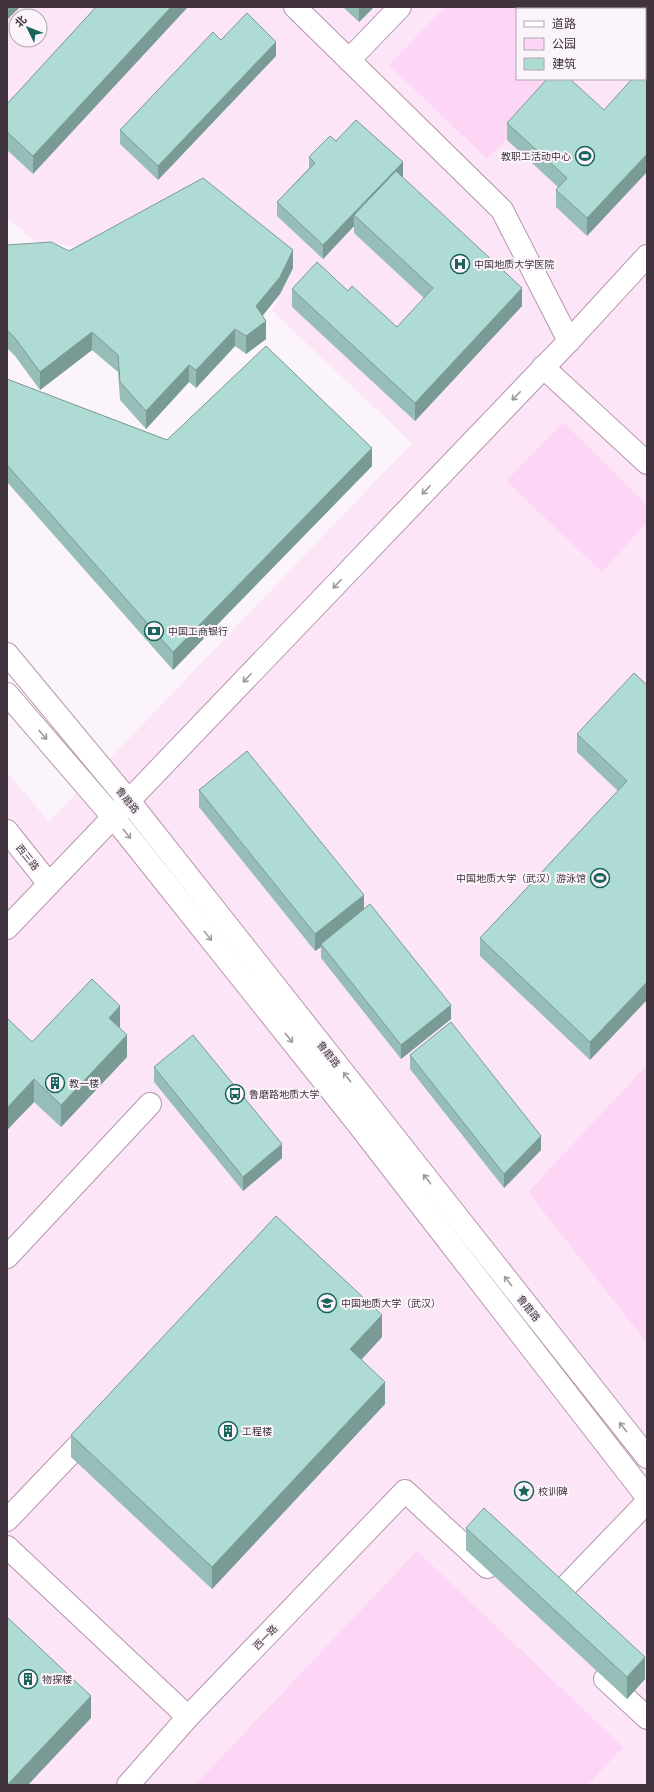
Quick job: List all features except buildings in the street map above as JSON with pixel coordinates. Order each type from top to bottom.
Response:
[{"type":"street","points":[[294,7],[502,210],[569,341]]},
{"type":"street","points":[[349,60],[400,7]]},
{"type":"street","points":[[7,928],[114,818],[569,341],[647,256]]},
{"type":"street","points":[[543,367],[647,463]]},
{"type":"street","name":"鲁磨路","points":[[7,654],[129,801],[647,1457]]},
{"type":"street","points":[[7,694],[114,818],[354,1119],[647,1497]]},
{"type":"street","name":"西三路","points":[[7,831],[49,884]]},
{"type":"street","points":[[7,1257],[150,1104]]},
{"type":"street","points":[[7,1520],[106,1416]]},
{"type":"street","name":"西一路","points":[[128,1785],[188,1717],[405,1491],[504,1583]]},
{"type":"street","points":[[538,1615],[647,1502]]},
{"type":"street","points":[[7,1547],[188,1717]]},
{"type":"street","points":[[590,1664],[647,1718]]},
{"type":"shaded area","name":"中国地质大学（武汉）","points":[[7,7],[647,7],[647,1785],[7,1785],[7,772],[49,822],[412,443],[272,311],[293,267],[81,247],[35,241],[7,218]]},
{"type":"green space","points":[[445,7],[628,8],[516,8],[516,80],[563,80],[487,159],[389,65]]},
{"type":"green space","points":[[563,422],[647,505],[647,522],[602,572],[506,481]]},
{"type":"green space","points":[[647,1065],[647,1343],[528,1192]]},
{"type":"green space","points":[[417,1551],[623,1747],[588,1785],[195,1785]]},
{"type":"place","name":"教职工活动中心","points":[[585,156]]},
{"type":"place","name":"中国地质大学医院","points":[[460,264]]},
{"type":"place","name":"中国工商银行","points":[[154,631]]},
{"type":"place","name":"中国地质大学（武汉）游泳馆","points":[[600,878]]},
{"type":"place","name":"教一楼","points":[[55,1083]]},
{"type":"place","name":"鲁磨路地质大学","points":[[235,1094]]},
{"type":"place","name":"中国地质大学（武汉）","points":[[327,1303]]},
{"type":"place","name":"工程楼","points":[[228,1431]]},
{"type":"place","name":"校训碑","points":[[524,1491]]},
{"type":"place","name":"物探楼","points":[[28,1679]]}]
